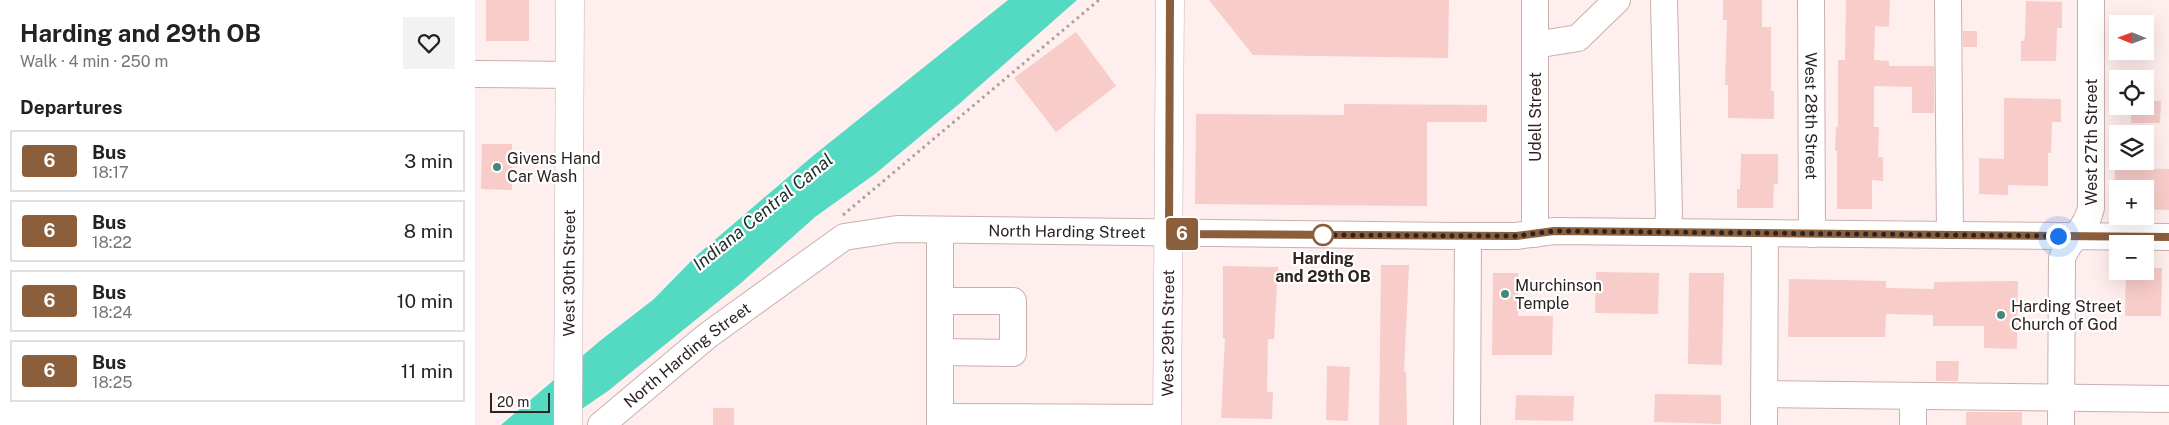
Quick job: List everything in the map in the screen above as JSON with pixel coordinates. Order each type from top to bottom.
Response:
[{"type":"main road","name":"West 30th Street","points":[[568,425],[570,0]]},
{"type":"main road","name":"West 29th Street","points":[[1167,422],[1170,0]]},
{"type":"street","name":"Udell Street","points":[[1535,0],[1535,234]]},
{"type":"street","points":[[1535,45],[1577,38],[1617,0]]},
{"type":"street","points":[[1664,0],[1669,214],[1667,232]]},
{"type":"street","name":"West 28th Street","points":[[1811,0],[1812,234]]},
{"type":"street","points":[[1948,0],[1950,235]]},
{"type":"street","name":"West 27th Street","points":[[2061,425],[2062,259],[2088,221],[2091,208],[2091,0]]},
{"type":"street","points":[[475,74],[569,75]]},
{"type":"street","name":"North Harding Street","points":[[601,425],[707,336],[844,237],[897,229],[1169,234],[1468,236],[1516,236],[1554,231],[2169,237]]},
{"type":"street","points":[[940,230],[940,421],[1167,422]]},
{"type":"street","points":[[1764,425],[1765,233]]},
{"type":"street","points":[[1467,425],[1468,236]]},
{"type":"street","points":[[940,300],[1013,301],[1013,354],[940,352]]},
{"type":"street","points":[[1764,394],[2169,399]]},
{"type":"street","points":[[1913,396],[1913,425]]},
{"type":"water","name":"Indiana Central Canal","points":[[1008,0],[1077,0],[959,104],[875,174],[815,217],[741,283],[608,391],[558,425],[501,425],[601,340],[654,299],[696,256],[814,155]]},
{"type":"building","points":[[486,0],[529,0],[529,41],[486,41]]},
{"type":"building","points":[[1209,0],[1449,0],[1448,58],[1253,55]]},
{"type":"building","points":[[1723,0],[1762,0],[1762,27],[1771,27],[1771,91],[1774,91],[1774,119],[1728,118],[1728,85],[1725,85],[1727,20],[1723,20]]},
{"type":"building","points":[[1846,0],[1890,0],[1889,27],[1875,26],[1874,60],[1889,61],[1889,66],[1934,66],[1934,113],[1912,113],[1912,87],[1874,86],[1874,127],[1879,127],[1878,157],[1883,157],[1883,181],[1872,180],[1872,209],[1837,209],[1837,151],[1835,151],[1836,127],[1838,127],[1838,60],[1845,60]]},
{"type":"building","points":[[2026,1],[2062,2],[2062,28],[2057,28],[2056,61],[2021,61],[2021,41],[2024,41],[2025,35]]},
{"type":"building","points":[[1963,31],[1977,31],[1977,47],[1963,47]]},
{"type":"building","points":[[1076,32],[1116,86],[1056,132],[1014,78]]},
{"type":"building","points":[[2004,98],[2061,99],[2061,122],[2052,122],[2051,153],[2048,153],[2048,186],[2008,185],[2008,195],[1979,194],[1979,158],[2004,159]]},
{"type":"building","points":[[2154,101],[2161,101],[2160,123],[2131,123],[2131,115],[2154,115]]},
{"type":"building","points":[[1344,104],[1487,105],[1487,122],[1427,122],[1427,206],[1195,204],[1196,114],[1344,115]]},
{"type":"building","name":"Givens Hand Car Wash","points":[[482,144],[512,144],[512,190],[481,189]]},
{"type":"building","points":[[1741,154],[1778,154],[1778,184],[1774,184],[1773,208],[1737,208],[1737,189],[1740,189]]},
{"type":"building","points":[[2169,169],[2169,210],[2154,209],[2154,180],[2115,180],[2115,170]]},
{"type":"building","points":[[1381,265],[1409,265],[1404,372],[1406,372],[1407,425],[1379,425]]},
{"type":"building","points":[[1223,266],[1278,267],[1274,339],[1268,339],[1267,392],[1273,392],[1272,419],[1221,418],[1225,338],[1223,338]]},
{"type":"building","points":[[2154,268],[2162,268],[2161,316],[2125,316],[2126,280],[2154,280]]},
{"type":"building","points":[[1596,272],[1659,273],[1658,314],[1595,313]]},
{"type":"building","name":"Murchinson Temple","points":[[1493,273],[1518,273],[1518,316],[1553,316],[1552,355],[1492,355]]},
{"type":"building","points":[[1689,273],[1724,273],[1722,365],[1688,364]]},
{"type":"building","points":[[1789,279],[1886,281],[1886,288],[1934,289],[1934,282],[2018,281],[2017,349],[1984,348],[1984,326],[1933,326],[1933,315],[1886,314],[1885,337],[1788,337]]},
{"type":"building","points":[[1936,361],[1959,361],[1958,381],[1936,381]]},
{"type":"building","points":[[1327,366],[1350,367],[1348,421],[1326,420]]},
{"type":"building","points":[[1655,394],[1721,395],[1721,424],[1654,422]]},
{"type":"building","points":[[1516,395],[1574,396],[1573,421],[1515,420]]},
{"type":"building","points":[[713,408],[734,408],[734,425],[713,425]]},
{"type":"building","points":[[1966,412],[2022,412],[2022,425],[1966,425]]},
{"type":"bus line","name":"6","points":[[1170,0],[1169,234],[1516,236],[1554,231],[2169,237]]},
{"type":"place","name":"Givens Hand Car Wash","points":[[497,167]]},
{"type":"place","name":"Harding and 29th OB","points":[[1323,235]]},
{"type":"place","name":"Murchinson Temple","points":[[1505,294]]},
{"type":"place","name":"Harding Street Church of God","points":[[2001,315]]},
{"type":"route","points":[[1323,235],[1320,235],[1516,236],[1554,231],[2058,236]]}]
